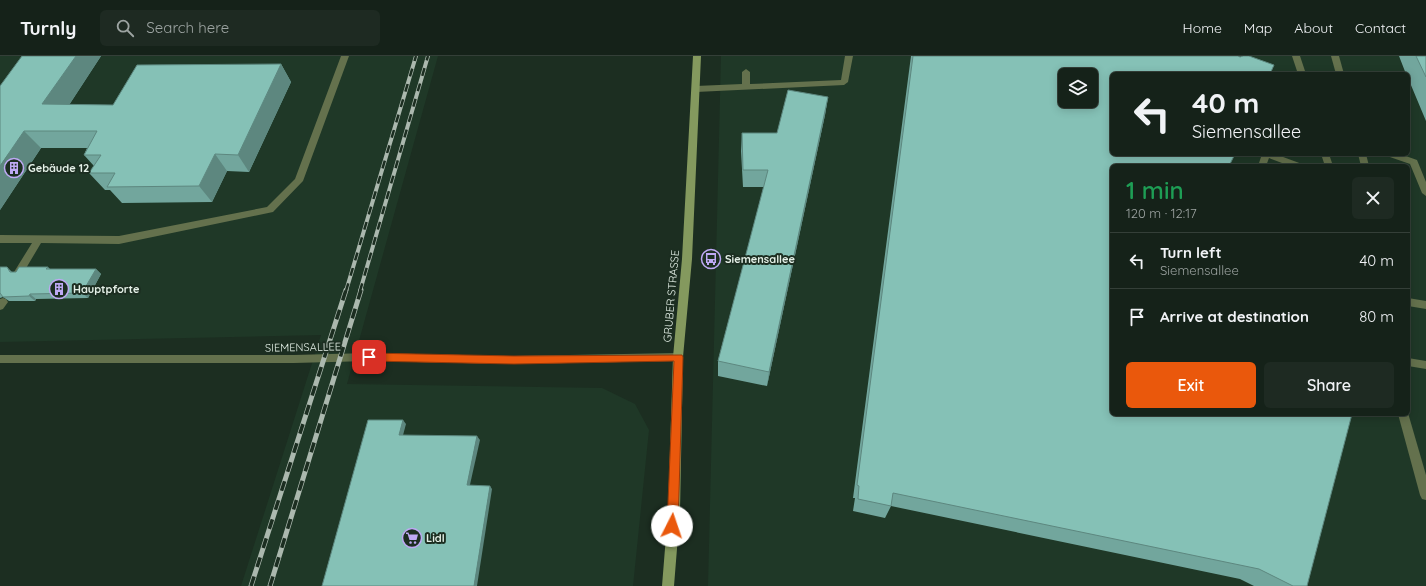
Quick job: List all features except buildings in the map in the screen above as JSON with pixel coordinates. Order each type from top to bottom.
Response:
[{"type":"street","points":[[0,239],[119,240],[270,210],[299,181],[345,56]]},
{"type":"street","name":"GRUBER STRASSE","points":[[668,586],[674,511],[678,357],[687,259],[697,56]]},
{"type":"street","points":[[696,89],[844,82],[849,56]]},
{"type":"street","points":[[1296,56],[1301,72]]},
{"type":"street","points":[[1335,56],[1339,72]]},
{"type":"street","points":[[746,72],[746,87]]},
{"type":"street","points":[[1272,156],[1294,164]]},
{"type":"street","points":[[1396,156],[1414,162],[1426,193]]},
{"type":"street","points":[[19,272],[39,239]]},
{"type":"street","points":[[1410,302],[1426,305]]},
{"type":"street","name":"SIEMENSALLEE","points":[[0,359],[271,359],[369,357],[514,360],[678,357]]},
{"type":"street","points":[[1410,362],[1426,365]]},
{"type":"street","points":[[1404,416],[1426,495]]},
{"type":"shaded area","points":[[0,56],[438,56],[347,384],[602,388],[635,404],[649,430],[633,586],[241,586],[321,335],[0,342]]},
{"type":"shaded area","points":[[721,56],[1426,56],[1426,586],[708,586]]},
{"type":"railway","points":[[346,291],[416,56]]},
{"type":"railway","points":[[360,291],[428,56]]},
{"type":"railway","points":[[251,586],[346,290]]},
{"type":"railway","points":[[270,586],[361,290]]},
{"type":"place","name":"Gebäude 12","points":[[14,168]]},
{"type":"place","name":"Siemensallee","points":[[711,259]]},
{"type":"place","name":"Hauptpforte","points":[[59,289]]},
{"type":"place","name":"Lidl","points":[[412,538]]},
{"type":"route","points":[[369,357],[514,360],[678,357],[674,511],[672,526]]}]
